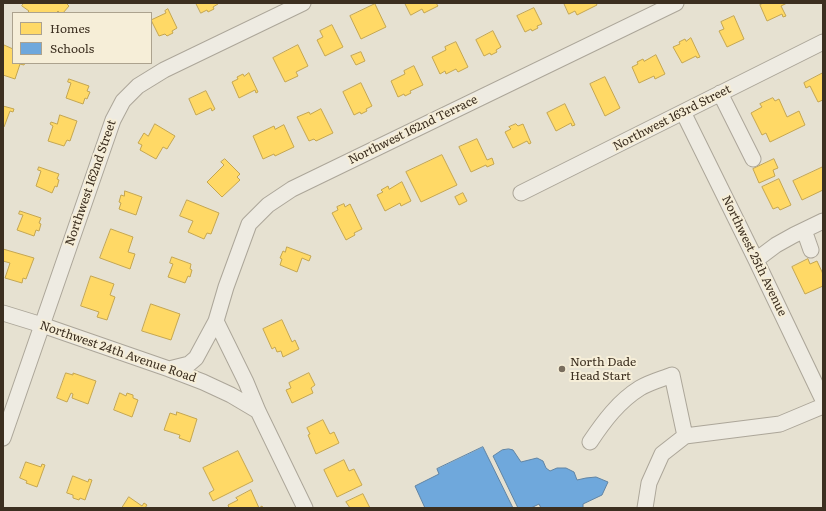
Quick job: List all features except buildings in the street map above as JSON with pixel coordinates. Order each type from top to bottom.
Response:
[{"type":"street","name":"Northwest 162nd Street","points":[[3,438],[113,120],[123,101],[138,86],[164,70],[303,3]]},
{"type":"street","name":"Northwest 162nd Terrace","points":[[196,358],[216,321],[226,287],[249,224],[268,205],[292,189],[676,3]]},
{"type":"street","name":"Northwest 163rd Street","points":[[521,193],[823,42]]},
{"type":"street","points":[[720,94],[753,160]]},
{"type":"street","name":"Northwest 25th Avenue","points":[[683,112],[823,400]]},
{"type":"street","points":[[756,260],[776,245],[823,221]]},
{"type":"street","points":[[804,230],[811,250]]},
{"type":"street","name":"Northwest 24th Avenue Road","points":[[3,313],[42,325],[204,382],[231,395],[258,411]]},
{"type":"street","points":[[216,321],[305,508]]},
{"type":"street","points":[[204,345],[214,341],[227,344]]},
{"type":"street","points":[[169,369],[188,364],[196,358]]},
{"type":"street","points":[[196,358],[197,369],[200,378],[204,382]]},
{"type":"street","points":[[590,442],[618,405],[641,388],[672,375],[686,436]]},
{"type":"street","points":[[231,395],[239,391],[246,382]]},
{"type":"street","points":[[645,508],[649,483],[662,454],[686,436],[780,424],[823,406]]},
{"type":"place","name":"North Dade Head Start","points":[[562,369]]}]
